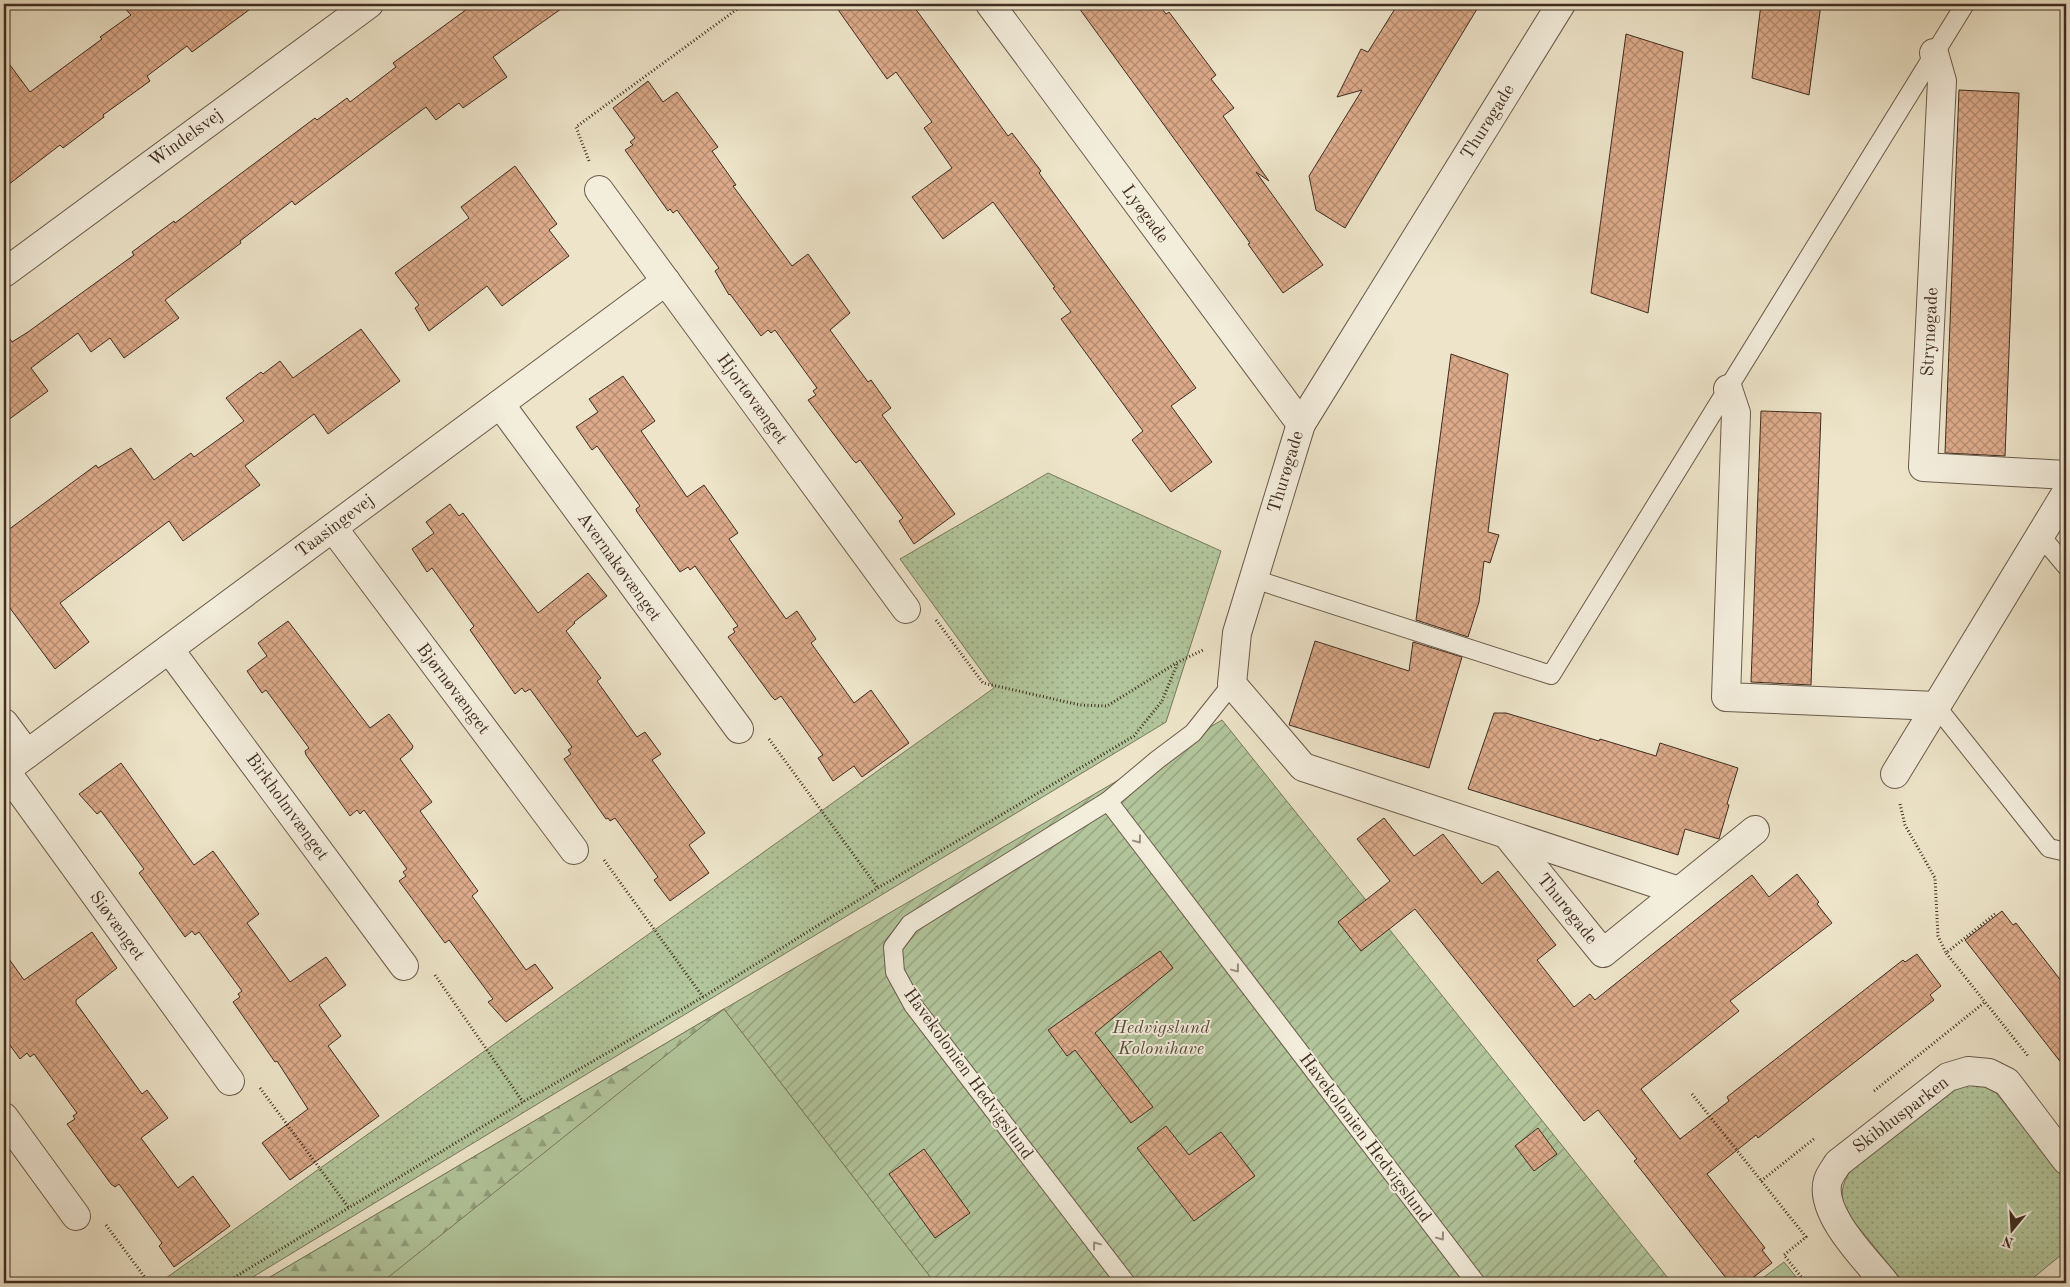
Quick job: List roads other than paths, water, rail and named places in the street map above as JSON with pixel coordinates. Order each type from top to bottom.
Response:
[{"type":"street","name":"Windelsvej","points":[[4,273],[369,4]]},
{"type":"street","name":"Lyøgade","points":[[990,4],[1301,424]]},
{"type":"street","name":"Thurøgade","points":[[1561,4],[1301,424],[1237,633],[1232,684],[1303,767],[1679,891]]},
{"type":"street","name":"Strynøgade","points":[[1934,53],[1942,81],[1923,467],[2066,476]]},
{"type":"street","name":"Hjortøvænget","points":[[599,190],[906,609]]},
{"type":"street","name":"Taasingevej","points":[[4,771],[666,281]]},
{"type":"street","points":[[1728,389],[1736,413],[1726,697],[1936,706]]},
{"type":"street","name":"Avernakøvænget","points":[[500,404],[738,729]]},
{"type":"street","points":[[1894,774],[2066,493]]},
{"type":"street","name":"Bjørnøvænget","points":[[333,528],[574,850]]},
{"type":"street","name":"Birkholmvænget","points":[[169,649],[404,966]]},
{"type":"street","points":[[4,723],[27,754]]},
{"type":"street","name":"Siøvænget","points":[[4,771],[230,1081]]},
{"type":"street","name":"Thurøgade","points":[[1508,836],[1603,953],[1755,830]]},
{"type":"street","name":"Skibhusparken","points":[[1885,1283],[1835,1221],[1827,1202],[1828,1181],[1838,1163],[1948,1077],[1968,1071],[1989,1073],[2007,1082],[2066,1160]]},
{"type":"street","points":[[4,1117],[76,1216]]},
{"type":"lane","points":[[1254,579],[1551,675],[1965,4]]},
{"type":"lane","points":[[2040,535],[2066,566]]},
{"type":"lane","name":"Havekolonien Hedvigslund","points":[[1126,1283],[913,1006],[895,972],[893,947],[910,924],[1108,801],[1193,733],[1232,684]]},
{"type":"lane","points":[[1936,706],[2049,848],[2066,852]]},
{"type":"lane","name":"Havekolonien Hedvigslund","points":[[1108,801],[1476,1283]]},
{"type":"park label","name":"Hedvigslund Kolonihave","points":[[1161,1038]]}]
